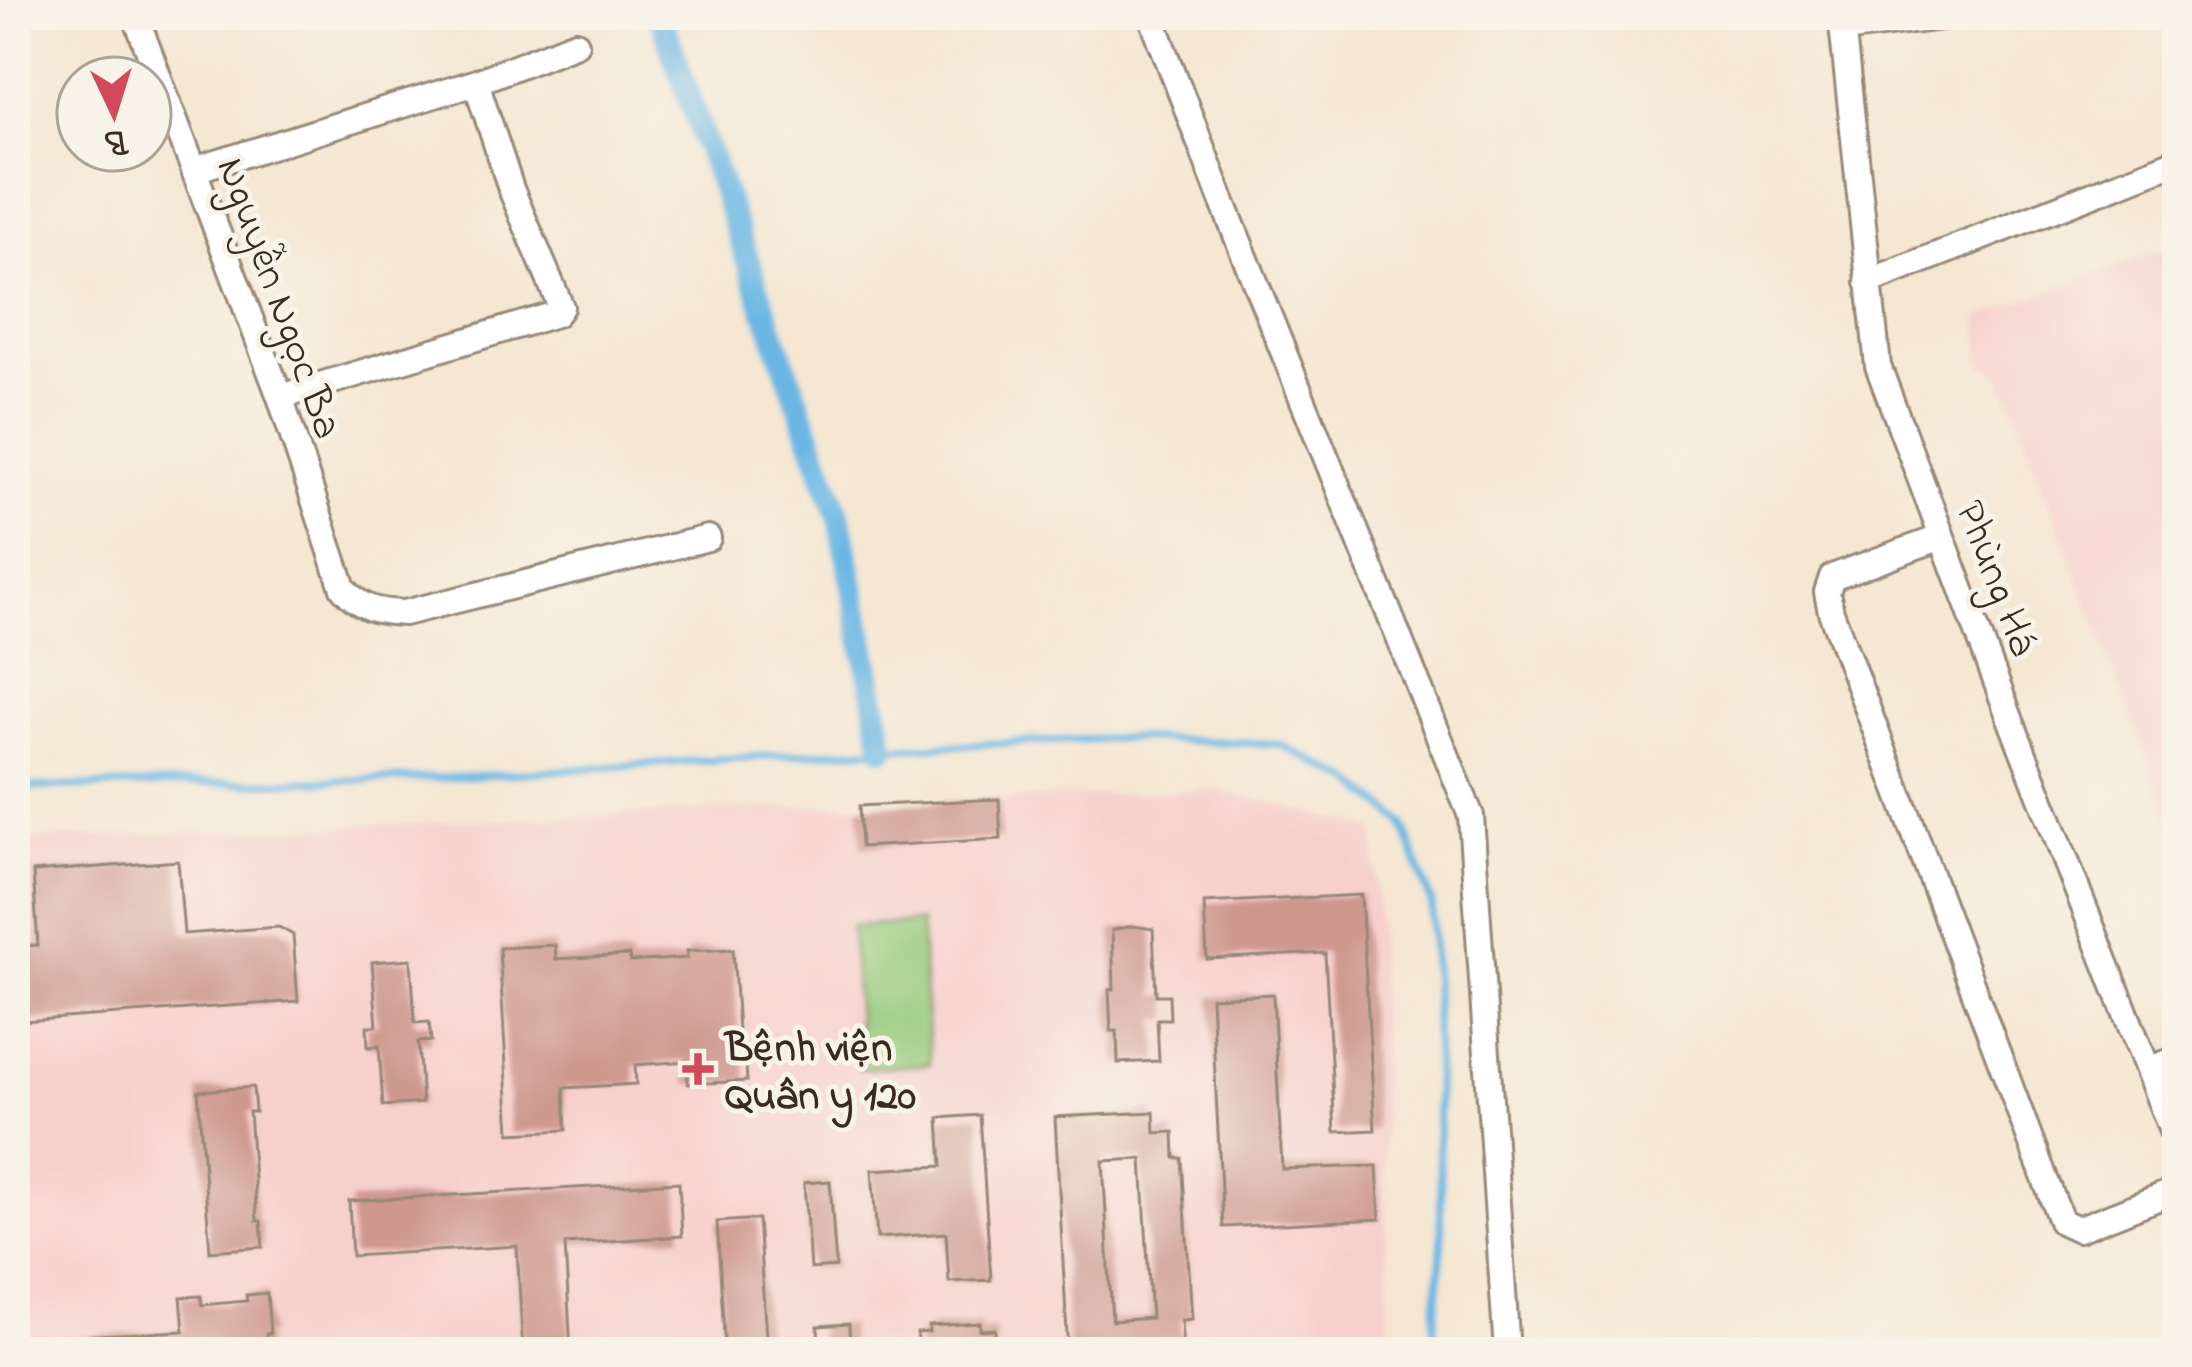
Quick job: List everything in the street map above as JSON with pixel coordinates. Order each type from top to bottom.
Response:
[{"type":"street","name":"Nguyễn Ngọc Ba","points":[[135,15],[280,397],[343,588],[356,604],[378,612],[404,613],[708,538]]},
{"type":"street","points":[[1151,15],[1471,816],[1508,1352]]},
{"type":"street","points":[[1842,22],[1957,15]]},
{"type":"street","name":"Phùng Há","points":[[1842,22],[1878,366],[2177,1144]]},
{"type":"street","points":[[194,170],[476,82],[576,43]]},
{"type":"street","points":[[280,397],[556,314],[561,307],[512,189],[476,82]]},
{"type":"street","points":[[1868,282],[2177,161]]},
{"type":"street","points":[[1942,537],[1832,577],[1827,592],[1831,612],[2060,1221],[2078,1229],[2177,1190]]},
{"type":"street","points":[[2150,1069],[2177,1059]]},
{"type":"shaded area","points":[[2177,244],[2177,838],[2001,375],[1981,363],[1979,317]]},
{"type":"shaded area","name":"Bệnh viện Quân y 120","points":[[1218,790],[1375,829],[1390,1352],[20,1352],[15,1298],[15,840]]},
{"type":"green space","points":[[920,922],[930,1064],[860,1069],[851,926]]},
{"type":"building","points":[[999,799],[1001,839],[861,847],[859,806]]},
{"type":"building","points":[[178,861],[184,934],[279,927],[293,935],[298,1001],[24,1021],[18,946],[38,945],[33,872]]},
{"type":"building","points":[[1361,895],[1375,1130],[1335,1132],[1325,953],[1207,959],[1204,903]]},
{"type":"building","points":[[1153,929],[1156,995],[1169,995],[1170,1019],[1157,1019],[1159,1061],[1118,1063],[1109,990],[1114,989],[1112,930]]},
{"type":"building","points":[[555,945],[556,959],[629,955],[630,962],[687,958],[687,951],[733,949],[739,1047],[745,1047],[747,1081],[688,1084],[687,1061],[635,1065],[636,1084],[564,1088],[566,1130],[510,1133],[499,948]]},
{"type":"building","points":[[411,959],[415,1023],[429,1022],[431,1041],[418,1042],[422,1103],[383,1106],[379,1046],[368,1047],[367,1026],[377,1026],[372,962]]},
{"type":"building","points":[[1273,994],[1282,1169],[1377,1166],[1380,1219],[1223,1227],[1211,997]]},
{"type":"building","points":[[253,1087],[255,1112],[249,1112],[263,1247],[210,1251],[198,1091]]},
{"type":"building","points":[[1154,1112],[1155,1133],[1174,1132],[1175,1158],[1182,1158],[1192,1319],[1181,1320],[1183,1352],[1068,1352],[1055,1117]],"holes":[[[1142,1159],[1151,1318],[1112,1321],[1103,1161]]]},
{"type":"building","points":[[980,1115],[991,1280],[949,1282],[946,1233],[877,1238],[872,1170],[942,1166],[939,1118]]},
{"type":"building","points":[[830,1181],[836,1267],[810,1269],[804,1183]]},
{"type":"building","points":[[679,1182],[682,1236],[565,1244],[571,1352],[523,1352],[517,1246],[352,1256],[349,1201]]},
{"type":"building","points":[[758,1219],[767,1352],[725,1352],[717,1222]]},
{"type":"building","points":[[267,1293],[267,1352],[75,1352],[75,1336],[184,1331],[181,1297],[201,1296],[202,1305],[247,1301],[246,1295]]},
{"type":"building","points":[[980,1323],[980,1330],[995,1329],[996,1352],[918,1352],[917,1333],[929,1332],[929,1326]]},
{"type":"building","points":[[849,1324],[850,1352],[819,1352],[818,1326]]},
{"type":"waterway","points":[[660,15],[840,519],[884,748]]},
{"type":"waterway","points":[[15,788],[447,778],[884,748],[1125,738],[1279,744],[1353,781],[1403,822],[1432,905],[1442,1244],[1432,1352]]},
{"type":"place","name":"Bệnh viện Quân y 120","points":[[698,1069]]}]
